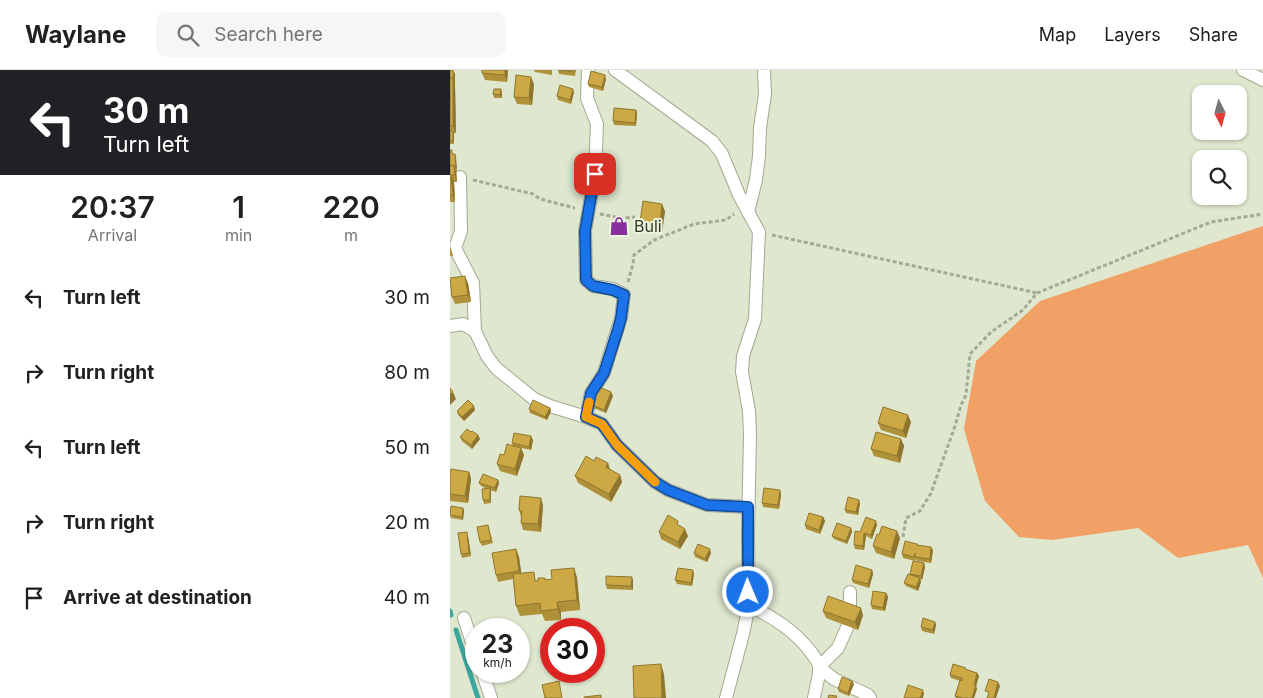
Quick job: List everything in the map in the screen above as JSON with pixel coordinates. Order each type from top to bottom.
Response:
[{"type":"street","points":[[586,417],[591,393],[604,373],[617,333],[624,295],[613,290],[593,286],[586,280],[585,231],[595,174],[597,124],[587,98],[588,70]]},
{"type":"street","points":[[615,70],[712,141],[722,154],[748,212],[760,232],[755,319],[743,356],[742,372],[749,411],[750,435],[748,507],[749,605],[726,698]]},
{"type":"street","points":[[748,212],[756,180],[760,128],[766,94],[764,70]]},
{"type":"street","points":[[1244,70],[1263,80]]},
{"type":"street","points":[[460,177],[461,231],[455,248],[473,283],[475,331],[487,356],[496,368],[534,399],[602,424],[617,445],[655,482],[668,490],[707,505],[748,507]]},
{"type":"street","points":[[450,326],[463,324],[475,331]]},
{"type":"street","points":[[814,698],[819,666],[838,648],[850,621],[850,592]]},
{"type":"street","points":[[749,605],[769,615],[802,640],[814,655],[819,666],[834,679],[868,695],[870,698]]},
{"type":"street","points":[[486,683],[491,698]]},
{"type":"path","points":[[460,177],[533,194],[540,199],[588,211],[621,218],[635,217]]},
{"type":"path","points":[[624,295],[634,255],[654,240],[694,224],[726,220],[735,214],[748,212]]},
{"type":"path","points":[[903,537],[906,518],[920,511],[931,493],[966,395],[970,354],[992,332],[1023,310],[1037,293],[1210,222],[1263,214]]},
{"type":"path","points":[[760,232],[1037,293]]},
{"type":"shaded area","points":[[1263,226],[1263,578],[1248,545],[1178,558],[1138,528],[1052,540],[1019,537],[985,501],[964,429],[976,361],[1040,301]]},
{"type":"building","points":[[450,70],[453,70],[454,81],[453,78],[450,78]]},
{"type":"building","points":[[482,70],[505,70],[505,75],[482,73]]},
{"type":"building","points":[[558,70],[574,70],[574,72]]},
{"type":"building","points":[[591,71],[605,75],[602,87],[588,84]]},
{"type":"building","points":[[516,75],[531,77],[529,98],[514,97]]},
{"type":"building","points":[[450,78],[453,78],[453,126],[450,126]]},
{"type":"building","points":[[560,85],[573,89],[570,100],[557,96]]},
{"type":"building","points":[[494,89],[501,89],[500,95],[493,94]]},
{"type":"building","points":[[614,108],[636,110],[635,123],[613,121]]},
{"type":"building","points":[[450,131],[453,131],[453,141],[450,140]]},
{"type":"building","points":[[450,150],[452,150],[452,154],[455,154],[456,168],[454,165],[450,166]]},
{"type":"building","points":[[454,165],[455,175],[451,175],[453,195],[450,195],[450,166]]},
{"type":"building","points":[[643,201],[662,204],[660,225],[640,222]]},
{"type":"building","points":[[465,276],[468,295],[452,297],[450,278]]},
{"type":"building","points":[[597,386],[611,392],[604,410],[590,404]]},
{"type":"building","points":[[468,400],[474,406],[462,417],[457,411]]},
{"type":"building","points":[[533,400],[550,408],[545,417],[529,409]]},
{"type":"building","points":[[883,407],[908,415],[903,431],[878,423]]},
{"type":"building","points":[[467,429],[478,435],[471,445],[460,437]]},
{"type":"building","points":[[876,432],[901,439],[897,456],[871,449]]},
{"type":"building","points":[[514,433],[531,436],[529,447],[512,443]]},
{"type":"building","points":[[507,444],[521,448],[515,469],[497,464],[500,454],[504,455]]},
{"type":"building","points":[[586,456],[594,461],[596,457],[608,463],[606,467],[620,475],[609,494],[575,476]]},
{"type":"building","points":[[451,469],[469,472],[465,496],[450,494]]},
{"type":"building","points":[[483,474],[498,480],[495,488],[479,483]]},
{"type":"building","points":[[490,488],[490,500],[483,500],[482,489]]},
{"type":"building","points":[[764,488],[780,490],[778,505],[762,503]]},
{"type":"building","points":[[520,496],[541,498],[538,524],[521,523],[522,511],[519,510]]},
{"type":"building","points":[[848,497],[859,500],[856,512],[845,510]]},
{"type":"building","points":[[451,506],[463,508],[462,517],[450,515]]},
{"type":"building","points":[[809,513],[823,517],[819,530],[805,525]]},
{"type":"building","points":[[668,515],[678,521],[677,524],[685,529],[678,542],[659,532]]},
{"type":"building","points":[[866,517],[876,521],[871,535],[864,533],[863,546],[854,545],[855,531],[860,532]]},
{"type":"building","points":[[837,523],[851,528],[846,541],[832,536]]},
{"type":"building","points":[[488,525],[491,540],[480,542],[477,527]]},
{"type":"building","points":[[882,526],[897,531],[891,552],[873,546]]},
{"type":"building","points":[[467,532],[469,553],[461,554],[458,533]]},
{"type":"building","points":[[905,541],[931,547],[930,559],[915,557],[915,553],[914,557],[902,554]]},
{"type":"building","points":[[698,544],[710,549],[705,559],[694,553]]},
{"type":"building","points":[[516,549],[519,571],[496,575],[492,553]]},
{"type":"building","points":[[913,561],[924,563],[921,576],[910,574]]},
{"type":"building","points":[[856,565],[872,570],[868,584],[852,580]]},
{"type":"building","points":[[574,568],[577,600],[557,602],[558,609],[541,611],[540,603],[516,606],[513,574],[534,572],[535,581],[538,581],[538,578],[552,579],[551,570]]},
{"type":"building","points":[[678,568],[693,570],[691,583],[675,580]]},
{"type":"building","points":[[908,574],[920,578],[916,587],[904,583]]},
{"type":"building","points":[[606,576],[632,577],[631,586],[606,585]]},
{"type":"building","points":[[873,591],[886,593],[883,608],[871,605]]},
{"type":"building","points":[[828,596],[861,608],[855,622],[823,611]]},
{"type":"building","points":[[923,618],[935,622],[933,630],[921,627]]},
{"type":"building","points":[[661,664],[662,698],[634,698],[633,666]]},
{"type":"building","points":[[953,664],[977,673],[972,698],[955,696],[962,678],[950,675]]},
{"type":"building","points":[[842,677],[852,681],[848,693],[838,689]]},
{"type":"building","points":[[989,679],[998,682],[994,698],[987,698],[989,692],[985,691]]},
{"type":"building","points":[[559,683],[562,698],[545,698],[542,685]]},
{"type":"building","points":[[908,685],[923,690],[920,698],[904,698]]},
{"type":"building","points":[[601,695],[601,698],[584,698],[584,697]]},
{"type":"building","points":[[829,695],[837,696],[836,698],[828,698]]},
{"type":"waterway","points":[[450,611],[451,615]]},
{"type":"waterway","points":[[456,630],[478,698]]},
{"type":"slow traffic","points":[[589,402],[586,417],[602,424],[617,445],[655,482]]},
{"type":"place","name":"Buli","points":[[619,226]]},
{"type":"route","points":[[595,174],[585,231],[586,280],[593,286],[613,290],[624,295],[618,329],[604,373],[591,393],[586,417],[602,424],[617,445],[655,482],[668,490],[707,505],[748,507],[748,592]]}]
